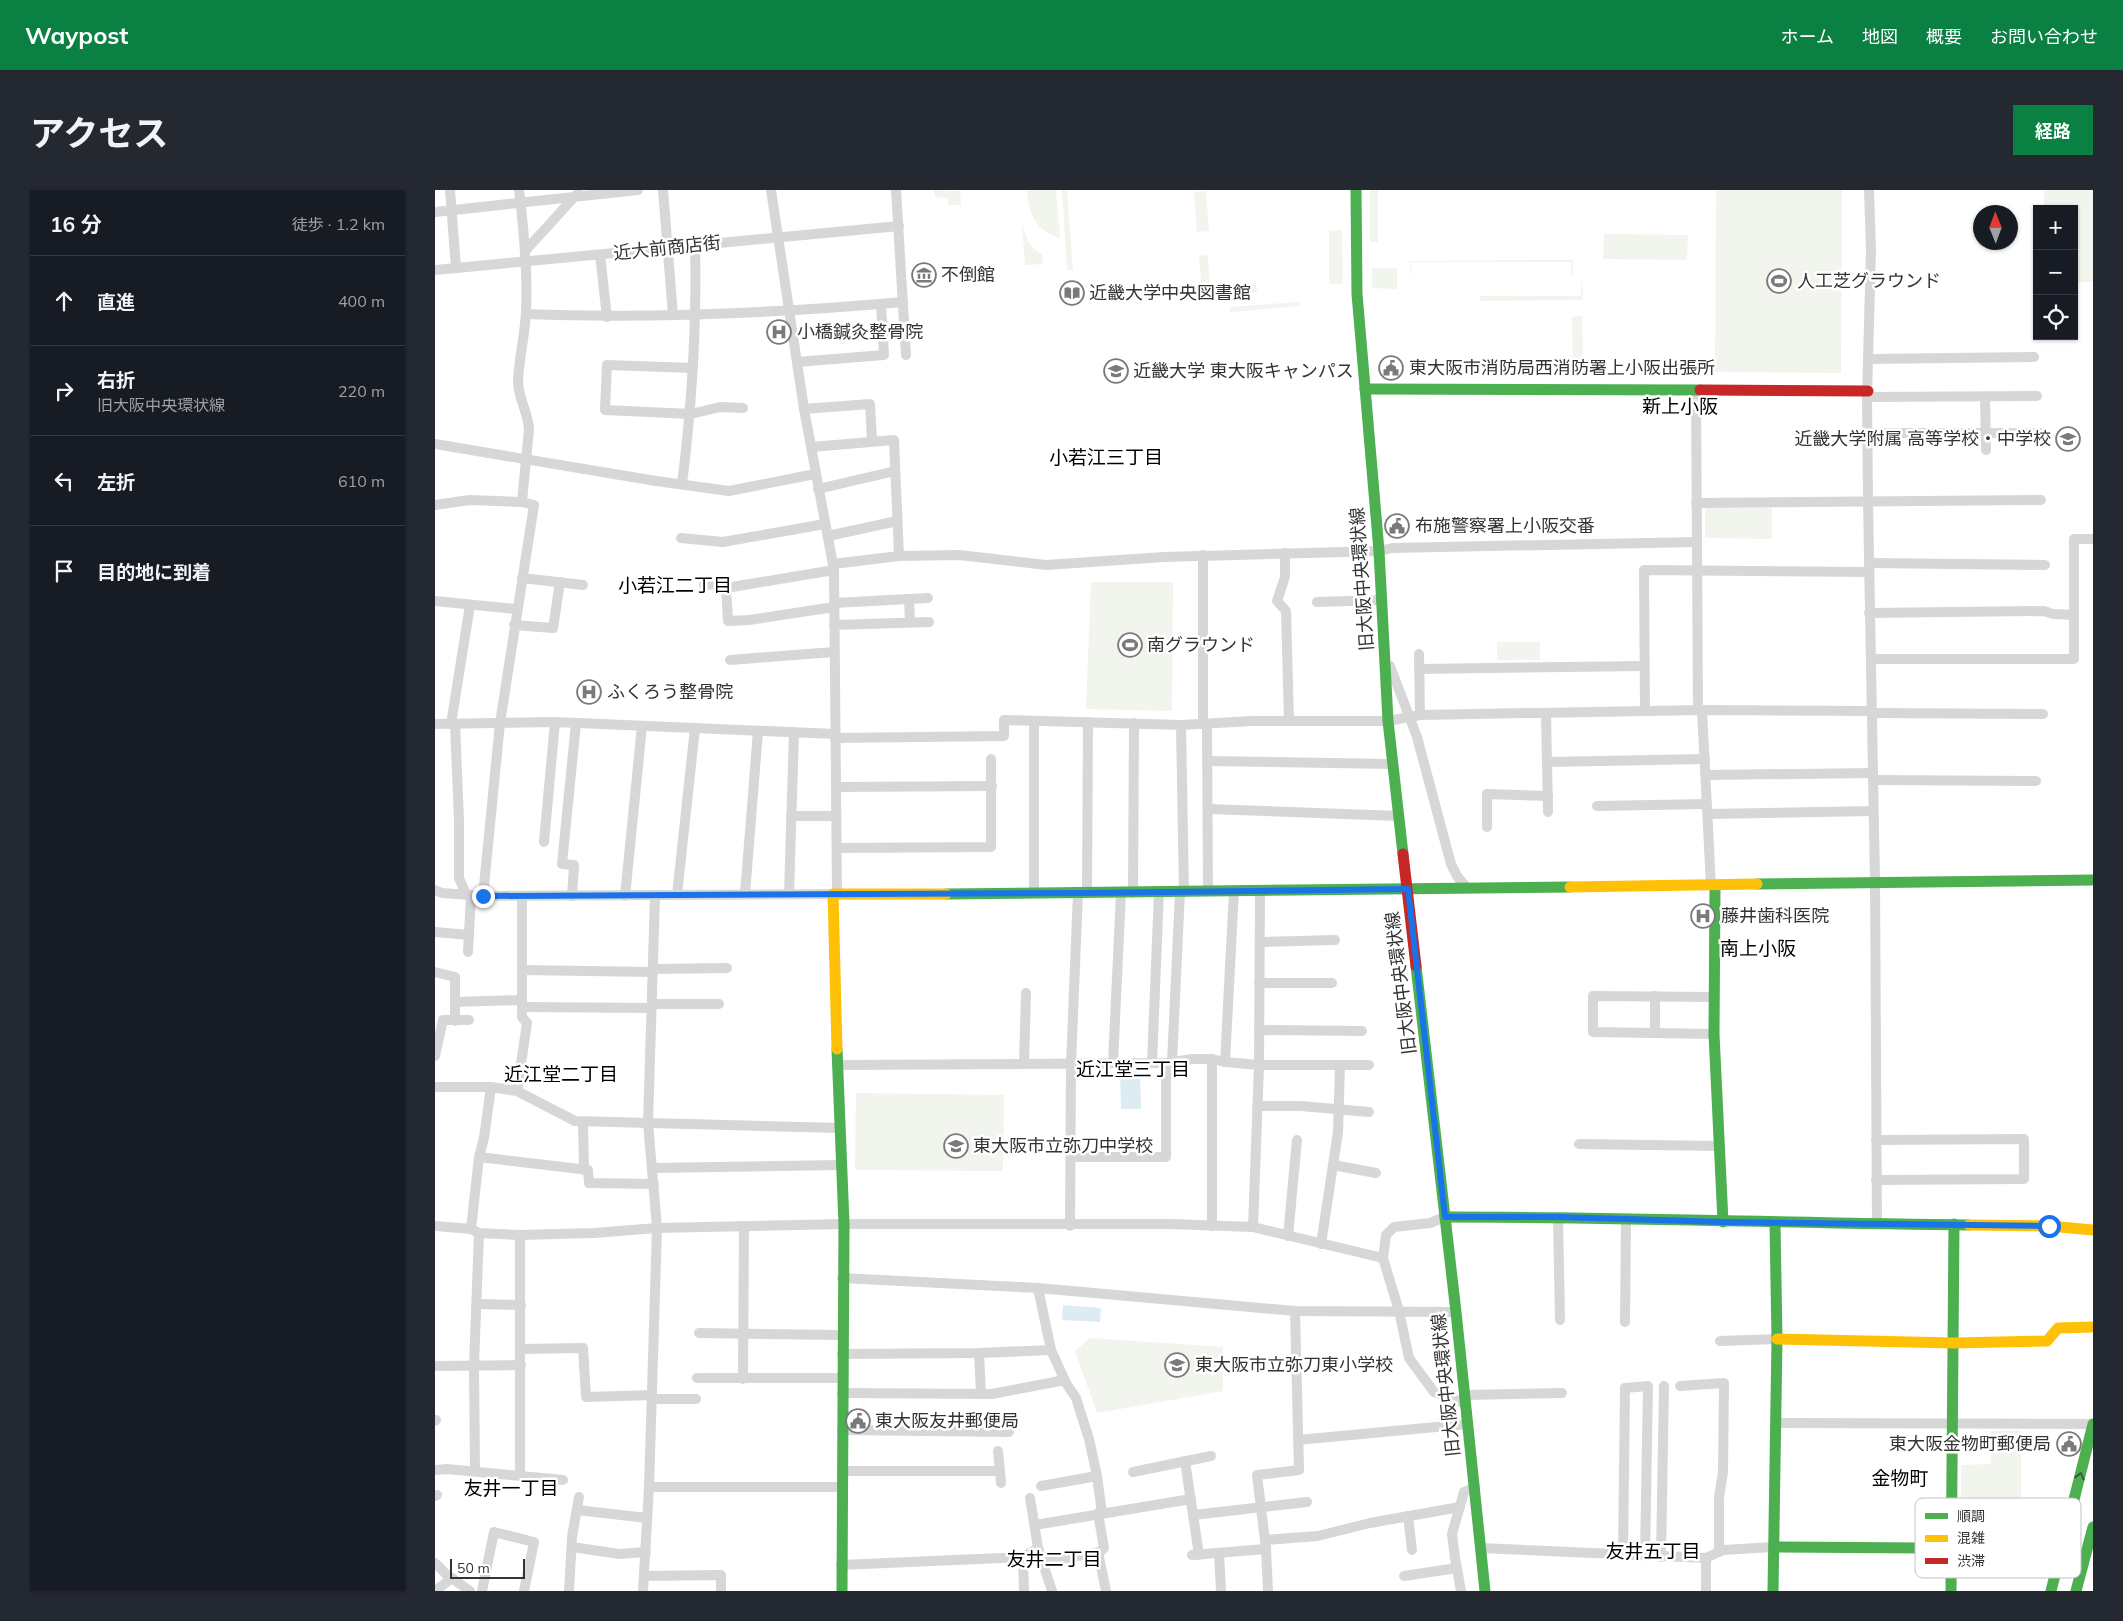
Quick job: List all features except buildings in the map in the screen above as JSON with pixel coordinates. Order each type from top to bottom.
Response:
[{"type":"street","points":[[451,190],[457,268]]},
{"type":"street","points":[[519,190],[527,262],[526,314],[519,381],[521,401],[528,418],[527,459],[522,502]]},
{"type":"street","points":[[435,212],[520,203],[578,193],[638,190]]},
{"type":"street","points":[[663,190],[673,316]]},
{"type":"street","points":[[771,190],[804,409],[833,567],[837,848],[835,893],[837,1065],[843,1224],[842,1591]]},
{"type":"street","points":[[896,190],[906,355]]},
{"type":"street","name":"旧大阪中央環状線","points":[[1357,190],[1357,294],[1379,551],[1388,721],[1466,1400],[1485,1591]]},
{"type":"street","points":[[1869,190],[1871,249],[1867,433],[1875,882],[1877,1223]]},
{"type":"street","points":[[526,250],[578,193]]},
{"type":"street","name":"近大前商店街","points":[[435,270],[899,226]]},
{"type":"street","points":[[682,484],[691,414],[696,315],[695,246]]},
{"type":"street","points":[[600,254],[607,317]]},
{"type":"street","points":[[526,314],[607,317],[673,316],[903,302]]},
{"type":"street","points":[[797,362],[884,355],[881,304]]},
{"type":"street","points":[[1868,359],[2035,357]]},
{"type":"street","points":[[693,368],[607,365],[605,410],[691,414],[720,407],[743,408]]},
{"type":"street","points":[[1365,389],[2037,396]]},
{"type":"street","points":[[1696,391],[1699,710],[1705,759],[1713,886],[1714,1034],[1723,1222]]},
{"type":"street","points":[[1985,396],[1986,450]]},
{"type":"street","points":[[804,409],[870,404],[872,441]]},
{"type":"street","points":[[1867,433],[2039,433]]},
{"type":"street","points":[[812,448],[894,440],[899,556]]},
{"type":"street","points":[[435,444],[656,481],[729,491],[815,474]]},
{"type":"street","points":[[818,489],[895,471]]},
{"type":"street","points":[[435,505],[469,500],[522,502],[534,505],[500,723],[483,896]]},
{"type":"street","points":[[1696,503],[2041,500]]},
{"type":"street","points":[[827,536],[897,521]]},
{"type":"street","points":[[681,538],[723,542],[825,524]]},
{"type":"street","points":[[1871,659],[2074,659],[2074,540],[2093,539]]},
{"type":"street","points":[[726,588],[899,556],[959,555],[1046,565],[1203,555],[1379,551],[1392,548],[1697,542]]},
{"type":"street","points":[[1285,553],[1285,576],[1277,601],[1285,611],[1289,721]]},
{"type":"street","points":[[1203,555],[1205,724],[1209,809],[1208,891]]},
{"type":"street","points":[[1645,711],[1644,570],[2045,566]]},
{"type":"street","points":[[522,578],[583,585]]},
{"type":"street","points":[[514,624],[553,628],[560,582]]},
{"type":"street","points":[[704,585],[726,584],[728,621],[749,620],[834,605],[928,598]]},
{"type":"street","points":[[909,599],[910,622]]},
{"type":"street","points":[[1317,602],[1381,600]]},
{"type":"street","points":[[435,601],[517,609]]},
{"type":"street","points":[[468,952],[469,895],[459,878],[459,822],[453,724],[470,604]]},
{"type":"street","points":[[1869,613],[2044,611],[2053,614],[2074,615]]},
{"type":"street","points":[[835,625],[929,622]]},
{"type":"street","points":[[1384,651],[1417,737],[1451,864],[1457,876],[1467,888]]},
{"type":"street","points":[[730,660],[834,652]]},
{"type":"street","points":[[1419,654],[1420,714]]},
{"type":"street","points":[[1419,669],[1644,666]]},
{"type":"street","points":[[435,724],[555,722],[794,732],[835,736],[1004,736],[1003,720],[1205,724],[1289,721],[1388,721],[1409,718],[1420,714],[1699,710],[2043,714]]},
{"type":"street","points":[[1546,713],[1548,812]]},
{"type":"street","points":[[1034,721],[1034,893]]},
{"type":"street","points":[[544,842],[555,722]]},
{"type":"street","points":[[1070,1226],[1071,1064],[1082,893],[1087,722]]},
{"type":"street","points":[[572,896],[574,865],[562,864],[576,723]]},
{"type":"street","points":[[1113,1063],[1127,893],[1134,723]]},
{"type":"street","points":[[1071,1157],[1166,1157],[1169,1063],[1182,892],[1181,724]]},
{"type":"street","points":[[625,896],[642,726]]},
{"type":"street","points":[[677,895],[695,728]]},
{"type":"street","points":[[745,894],[759,731]]},
{"type":"street","points":[[789,894],[794,732]]},
{"type":"street","points":[[837,848],[991,847],[991,759]]},
{"type":"street","points":[[1547,762],[1705,759]]},
{"type":"street","points":[[1207,761],[1393,764]]},
{"type":"street","points":[[1706,775],[2036,781]]},
{"type":"street","points":[[836,787],[991,786]]},
{"type":"street","points":[[1487,827],[1487,794],[1548,796]]},
{"type":"street","points":[[1597,806],[1873,811]]},
{"type":"street","points":[[1209,809],[1399,816]]},
{"type":"street","points":[[791,816],[836,816]]},
{"type":"street","points":[[435,890],[483,896],[655,896],[835,893],[1127,893],[2093,880]]},
{"type":"street","points":[[1225,1062],[1234,891]]},
{"type":"street","points":[[1253,1227],[1259,1065],[1260,891]]},
{"type":"street","points":[[1152,1063],[1159,892]]},
{"type":"street","points":[[517,1091],[527,1023],[522,1017],[522,896]]},
{"type":"street","points":[[643,1591],[649,1487],[657,1228],[649,1123],[655,896]]},
{"type":"street","points":[[435,932],[469,935]]},
{"type":"street","points":[[1260,942],[1335,940]]},
{"type":"street","points":[[522,970],[727,968]]},
{"type":"street","points":[[435,972],[455,977],[455,1021]]},
{"type":"street","points":[[1259,983],[1332,983]]},
{"type":"street","points":[[1024,1064],[1026,993]]},
{"type":"street","points":[[1713,997],[1593,996],[1593,1032],[1714,1034]]},
{"type":"street","points":[[1655,996],[1655,1033]]},
{"type":"street","points":[[455,1002],[652,1006],[719,1004]]},
{"type":"street","points":[[435,1056],[443,1020],[469,1020]]},
{"type":"street","points":[[1259,1030],[1362,1031]]},
{"type":"street","points":[[837,1065],[1169,1063],[1212,1058],[1225,1062],[1259,1065],[1369,1065]]},
{"type":"street","points":[[1212,1058],[1212,1226]]},
{"type":"street","points":[[1321,1244],[1338,1132],[1340,1065]]},
{"type":"street","points":[[435,1087],[491,1087],[517,1091],[575,1122],[839,1128]]},
{"type":"street","points":[[475,1472],[474,1365],[477,1304],[475,1231],[479,1157],[484,1138],[491,1087]]},
{"type":"street","points":[[1257,1106],[1301,1106],[1338,1111],[1369,1112]]},
{"type":"street","points":[[583,1122],[585,1170]]},
{"type":"street","points":[[1876,1140],[2024,1139],[2024,1179],[1877,1180]]},
{"type":"street","points":[[1287,1236],[1297,1140]]},
{"type":"street","points":[[1579,1144],[1719,1146]]},
{"type":"street","points":[[479,1157],[588,1170],[589,1183],[654,1184]]},
{"type":"street","points":[[653,1168],[840,1165]]},
{"type":"street","points":[[1333,1165],[1376,1173]]},
{"type":"street","points":[[1562,1393],[1466,1400],[1434,1392],[1409,1358],[1399,1311],[1383,1258],[1386,1235],[1394,1227],[1430,1223],[1445,1217],[1558,1217],[1723,1222],[1954,1224],[2049,1226],[2093,1230]]},
{"type":"street","points":[[1558,1217],[1560,1320]]},
{"type":"street","points":[[1625,1322],[1626,1219]]},
{"type":"street","points":[[1773,1591],[1777,1339],[1775,1222]]},
{"type":"street","points":[[435,1226],[521,1234],[594,1234],[657,1228],[843,1224],[1253,1227],[1383,1258]]},
{"type":"street","points":[[1952,1498],[1954,1224]]},
{"type":"street","points":[[743,1379],[744,1226]]},
{"type":"street","points":[[519,1476],[521,1234]]},
{"type":"street","points":[[842,1278],[1038,1288],[1295,1311],[1456,1312]]},
{"type":"street","points":[[1038,1288],[1051,1350],[1076,1398],[1089,1439],[1097,1476],[1104,1548],[1098,1552],[1043,1562]]},
{"type":"street","points":[[477,1304],[521,1305]]},
{"type":"street","points":[[1268,1591],[1257,1474],[1299,1470],[1295,1311]]},
{"type":"street","points":[[1720,1341],[1777,1339],[1954,1343],[2047,1341],[2058,1328],[2093,1327]]},
{"type":"street","points":[[699,1333],[842,1335]]},
{"type":"street","points":[[521,1349],[583,1348],[585,1397],[696,1399]]},
{"type":"street","points":[[842,1354],[979,1353],[1051,1350]]},
{"type":"street","points":[[979,1353],[981,1394]]},
{"type":"street","points":[[435,1366],[521,1365]]},
{"type":"street","points":[[697,1378],[842,1378]]},
{"type":"street","points":[[842,1393],[992,1394],[1065,1380]]},
{"type":"street","points":[[1680,1386],[1723,1383],[1723,1472],[1719,1498],[1719,1552]]},
{"type":"street","points":[[1623,1555],[1625,1388],[1648,1386],[1645,1556]]},
{"type":"street","points":[[1661,1557],[1664,1386]]},
{"type":"street","points":[[1776,1423],[2093,1424],[2075,1498]]},
{"type":"street","points":[[1298,1440],[1468,1424]]},
{"type":"street","points":[[842,1430],[1009,1432]]},
{"type":"street","points":[[998,1451],[1001,1483]]},
{"type":"street","points":[[1133,1472],[1211,1456]]},
{"type":"street","points":[[1185,1461],[1193,1515],[1195,1555],[1219,1553],[1318,1536],[1408,1516],[1460,1507]]},
{"type":"street","points":[[435,1470],[447,1469],[563,1480]]},
{"type":"street","points":[[842,1470],[1000,1471]]},
{"type":"street","points":[[1041,1486],[1097,1476]]},
{"type":"street","points":[[649,1487],[842,1488]]},
{"type":"street","points":[[1461,1591],[1452,1534],[1464,1492],[1475,1487]]},
{"type":"street","points":[[569,1591],[572,1547],[579,1497]]},
{"type":"street","points":[[1030,1498],[1038,1548],[1052,1591]]},
{"type":"street","points":[[1035,1525],[1191,1499]]},
{"type":"street","points":[[1193,1515],[1307,1502]]},
{"type":"street","points":[[577,1510],[647,1518]]},
{"type":"street","points":[[1408,1516],[1412,1550]]},
{"type":"street","points":[[2081,1572],[2093,1527]]},
{"type":"street","points":[[482,1591],[494,1532],[534,1542],[524,1591]]},
{"type":"street","points":[[572,1547],[619,1554],[646,1552]]},
{"type":"street","points":[[1481,1548],[1705,1558],[1719,1552],[1774,1547],[1915,1547]]},
{"type":"street","points":[[841,1565],[1023,1557],[1038,1548]]},
{"type":"street","points":[[1098,1552],[1106,1591]]},
{"type":"street","points":[[1219,1553],[1221,1591]]},
{"type":"street","points":[[1023,1557],[1024,1591]]},
{"type":"street","points":[[1705,1558],[1706,1591]]},
{"type":"street","points":[[435,1563],[470,1591]]},
{"type":"street","points":[[1403,1576],[1457,1568]]},
{"type":"street","points":[[644,1576],[721,1575],[721,1591]]},
{"type":"street","points":[[435,1591],[453,1578]]},
{"type":"street","points":[[1951,1578],[1951,1591]]},
{"type":"street","points":[[2051,1591],[2054,1578]]},
{"type":"street","points":[[2076,1591],[2079,1578]]},
{"type":"shaded area","points":[[934,190],[960,191],[961,205],[948,205],[948,198],[935,197]]},
{"type":"shaded area","points":[[1027,190],[1056,190],[1060,238],[1039,226],[1029,206]]},
{"type":"shaded area","points":[[1062,190],[1067,190],[1073,270],[1067,270]]},
{"type":"shaded area","points":[[1370,190],[1378,190],[1378,242],[1370,242]]},
{"type":"shaded area","name":"人工芝グラウンド","points":[[1716,190],[1842,190],[1841,373],[1715,372]]},
{"type":"shaded area","points":[[2044,190],[2093,190],[2093,282],[2078,282],[2078,205],[2044,205]]},
{"type":"shaded area","points":[[1206,191],[1209,231],[1197,232],[1194,192]]},
{"type":"shaded area","points":[[1022,222],[1031,245],[1042,254],[1043,264],[1025,265]]},
{"type":"shaded area","points":[[1342,230],[1343,284],[1329,284],[1329,231]]},
{"type":"shaded area","points":[[1604,234],[1688,235],[1687,260],[1603,259]]},
{"type":"shaded area","points":[[1208,255],[1210,294],[1202,294],[1199,256]]},
{"type":"shaded area","points":[[1573,260],[1573,274],[1571,274],[1571,262],[1411,262],[1410,282],[1410,261]]},
{"type":"shaded area","points":[[1372,268],[1397,268],[1397,289],[1372,288]]},
{"type":"shaded area","points":[[1582,276],[1583,299],[1581,300],[1480,301],[1480,296],[1581,296]]},
{"type":"shaded area","points":[[1256,283],[1257,292],[1223,295],[1223,286]]},
{"type":"shaded area","points":[[1299,302],[1300,306],[1230,312],[1230,307]]},
{"type":"shaded area","points":[[1582,316],[1583,361],[1595,361],[1595,365],[1573,365],[1572,317]]},
{"type":"shaded area","points":[[1705,507],[1772,508],[1772,539],[1705,538]]},
{"type":"shaded area","name":"南グラウンド","points":[[1091,582],[1173,582],[1172,711],[1086,709]]},
{"type":"shaded area","points":[[1497,642],[1540,642],[1540,660],[1497,660]]},
{"type":"shaded area","points":[[1140,1071],[1141,1109],[1121,1109],[1120,1072]]},
{"type":"shaded area","points":[[856,1093],[1004,1095],[1003,1171],[855,1170]]},
{"type":"shaded area","points":[[1063,1305],[1101,1308],[1100,1322],[1062,1320]]},
{"type":"shaded area","points":[[1090,1338],[1223,1347],[1223,1391],[1097,1413],[1075,1351]]},
{"type":"shaded area","points":[[2021,1430],[2021,1498],[1961,1498],[1961,1465],[1991,1464],[1990,1431]]},
{"type":"traffic: fast","points":[[1356,190],[1357,294],[1379,551],[1388,721],[1403,854]]},
{"type":"traffic: fast","points":[[1365,389],[1700,390]]},
{"type":"traffic: fast","points":[[1757,884],[2093,880]]},
{"type":"traffic: fast","points":[[1715,886],[1714,1034],[1723,1222]]},
{"type":"traffic: fast","points":[[946,894],[1570,887]]},
{"type":"traffic: fast","points":[[1416,966],[1456,1312],[1485,1591]]},
{"type":"traffic: fast","points":[[837,1049],[844,1224],[842,1591]]},
{"type":"traffic: fast","points":[[1445,1217],[1969,1225]]},
{"type":"traffic: fast","points":[[1773,1591],[1777,1339],[1775,1223]]},
{"type":"traffic: fast","points":[[1952,1498],[1954,1224]]},
{"type":"traffic: fast","points":[[2074,1498],[2093,1424]]},
{"type":"traffic: fast","points":[[2081,1572],[2093,1527]]},
{"type":"traffic: fast","points":[[1774,1547],[1915,1548]]},
{"type":"traffic: fast","points":[[1951,1578],[1951,1591]]},
{"type":"traffic: fast","points":[[2051,1591],[2054,1578]]},
{"type":"traffic: fast","points":[[2076,1591],[2079,1578]]},
{"type":"traffic: slow","points":[[1570,887],[1757,884]]},
{"type":"traffic: slow","points":[[837,1049],[833,894],[946,894]]},
{"type":"traffic: slow","points":[[1969,1225],[2049,1226],[2093,1230]]},
{"type":"traffic: slow","points":[[1777,1339],[1954,1343],[2047,1341],[2058,1328],[2093,1327]]},
{"type":"traffic: jam","points":[[1700,390],[1868,391]]},
{"type":"traffic: jam","points":[[1403,854],[1416,966]]},
{"type":"place","name":"不倒館","points":[[924,275]]},
{"type":"place","name":"人工芝グラウンド","points":[[1779,281]]},
{"type":"place","name":"近畿大学中央図書館","points":[[1072,293]]},
{"type":"place","name":"小橋鍼灸整骨院","points":[[779,332]]},
{"type":"place","name":"東大阪市消防局西消防署上小阪出張所","points":[[1391,368]]},
{"type":"place","name":"近畿大学 東大阪キャンパス","points":[[1116,371]]},
{"type":"place","name":"近畿大学附属 高等学校・中学校","points":[[2068,439]]},
{"type":"place","name":"布施警察署上小阪交番","points":[[1397,526]]},
{"type":"place","name":"南グラウンド","points":[[1130,645]]},
{"type":"place","name":"ふくろう整骨院","points":[[589,692]]},
{"type":"place","name":"藤井歯科医院","points":[[1703,916]]},
{"type":"place","name":"東大阪市立弥刀中学校","points":[[956,1146]]},
{"type":"place","name":"東大阪市立弥刀東小学校","points":[[1177,1365]]},
{"type":"place","name":"東大阪友井郵便局","points":[[858,1421]]},
{"type":"place","name":"東大阪金物町郵便局","points":[[2069,1444]]},
{"type":"district","name":"新上小阪","points":[[1680,406]]},
{"type":"district","name":"小若江三丁目","points":[[1106,457]]},
{"type":"district","name":"小若江二丁目","points":[[675,585]]},
{"type":"district","name":"南上小阪","points":[[1758,948]]},
{"type":"district","name":"近江堂三丁目","points":[[1133,1069]]},
{"type":"district","name":"近江堂二丁目","points":[[561,1074]]},
{"type":"district","name":"金物町","points":[[1900,1478]]},
{"type":"district","name":"友井一丁目","points":[[511,1488]]},
{"type":"district","name":"友井五丁目","points":[[1653,1551]]},
{"type":"district","name":"友井二丁目","points":[[1054,1559]]},
{"type":"route","points":[[483,896],[1087,893],[1408,889],[1445,1217],[1558,1217],[1723,1222],[2049,1226]]}]
